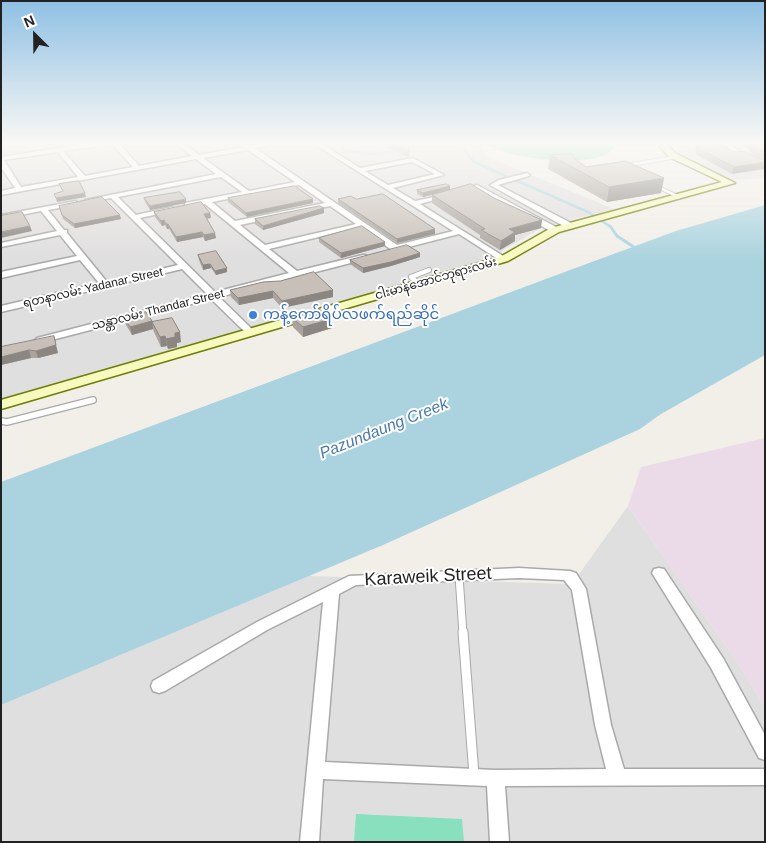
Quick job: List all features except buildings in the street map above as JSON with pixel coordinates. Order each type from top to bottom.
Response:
[{"type":"main road","name":"ငါးမာန်အောင်ဘုရားလမ်း","points":[[1,405],[504,259],[555,230],[730,183],[727,181]]},
{"type":"street","points":[[14,181],[19,190]]},
{"type":"street","points":[[1,193],[65,181]]},
{"type":"street","points":[[1,217],[188,181]]},
{"type":"street","points":[[230,181],[247,193]]},
{"type":"street","points":[[376,181],[504,259]]},
{"type":"street","points":[[386,188],[414,181]]},
{"type":"street","points":[[499,181],[493,185],[570,226]]},
{"type":"street","points":[[134,217],[298,183],[361,225],[392,250],[459,232]]},
{"type":"street","points":[[414,204],[474,186],[555,230]]},
{"type":"street","points":[[112,196],[251,333]]},
{"type":"street","points":[[206,201],[296,275]]},
{"type":"street","points":[[234,224],[329,204]]},
{"type":"street","points":[[44,209],[104,285]]},
{"type":"street","points":[[264,248],[361,225]]},
{"type":"street","points":[[1,245],[64,232]]},
{"type":"street","name":"သန္တာလမ်း Thandar Street","points":[[27,344],[369,256]]},
{"type":"street","points":[[1,276],[83,257]]},
{"type":"street","name":"ရတနာလမ်း Yadanar Street","points":[[1,309],[184,266]]},
{"type":"street","name":"Karaweik Street","points":[[159,686],[262,626],[354,580],[519,573],[565,575],[577,584],[604,725],[617,778]]},
{"type":"street","points":[[658,573],[717,663],[765,752]]},
{"type":"street","points":[[309,842],[332,591]]},
{"type":"street","points":[[316,770],[494,778],[765,777]]},
{"type":"street","points":[[494,778],[500,842]]},
{"type":"lane","points":[[655,186],[679,197]]},
{"type":"lane","points":[[419,284],[411,278],[429,270]]},
{"type":"lane","points":[[1,420],[8,422],[93,400]]},
{"type":"lane","points":[[459,576],[474,777]]},
{"type":"shaded area","points":[[1,181],[547,181],[614,209],[543,227],[488,259],[1,400]]},
{"type":"shaded area","points":[[765,438],[765,707],[735,659],[628,506],[641,467]]},
{"type":"shaded area","points":[[628,506],[735,659],[765,707],[765,842],[1,842],[1,705],[309,576],[572,584]]},
{"type":"green space","points":[[356,814],[462,819],[464,842],[354,842]]},
{"type":"water","name":"Pazundaung Creek","points":[[765,205],[765,355],[661,414],[640,429],[383,545],[1,705],[1,482],[676,231]]},
{"type":"waterway","points":[[518,181],[588,212],[610,227]]},
{"type":"waterway","points":[[610,227],[617,236],[637,249]]},
{"type":"place","name":"ကန့်ကော်ရိပ်လဖက်ရည်ဆိုင်","points":[[253,315]]}]
